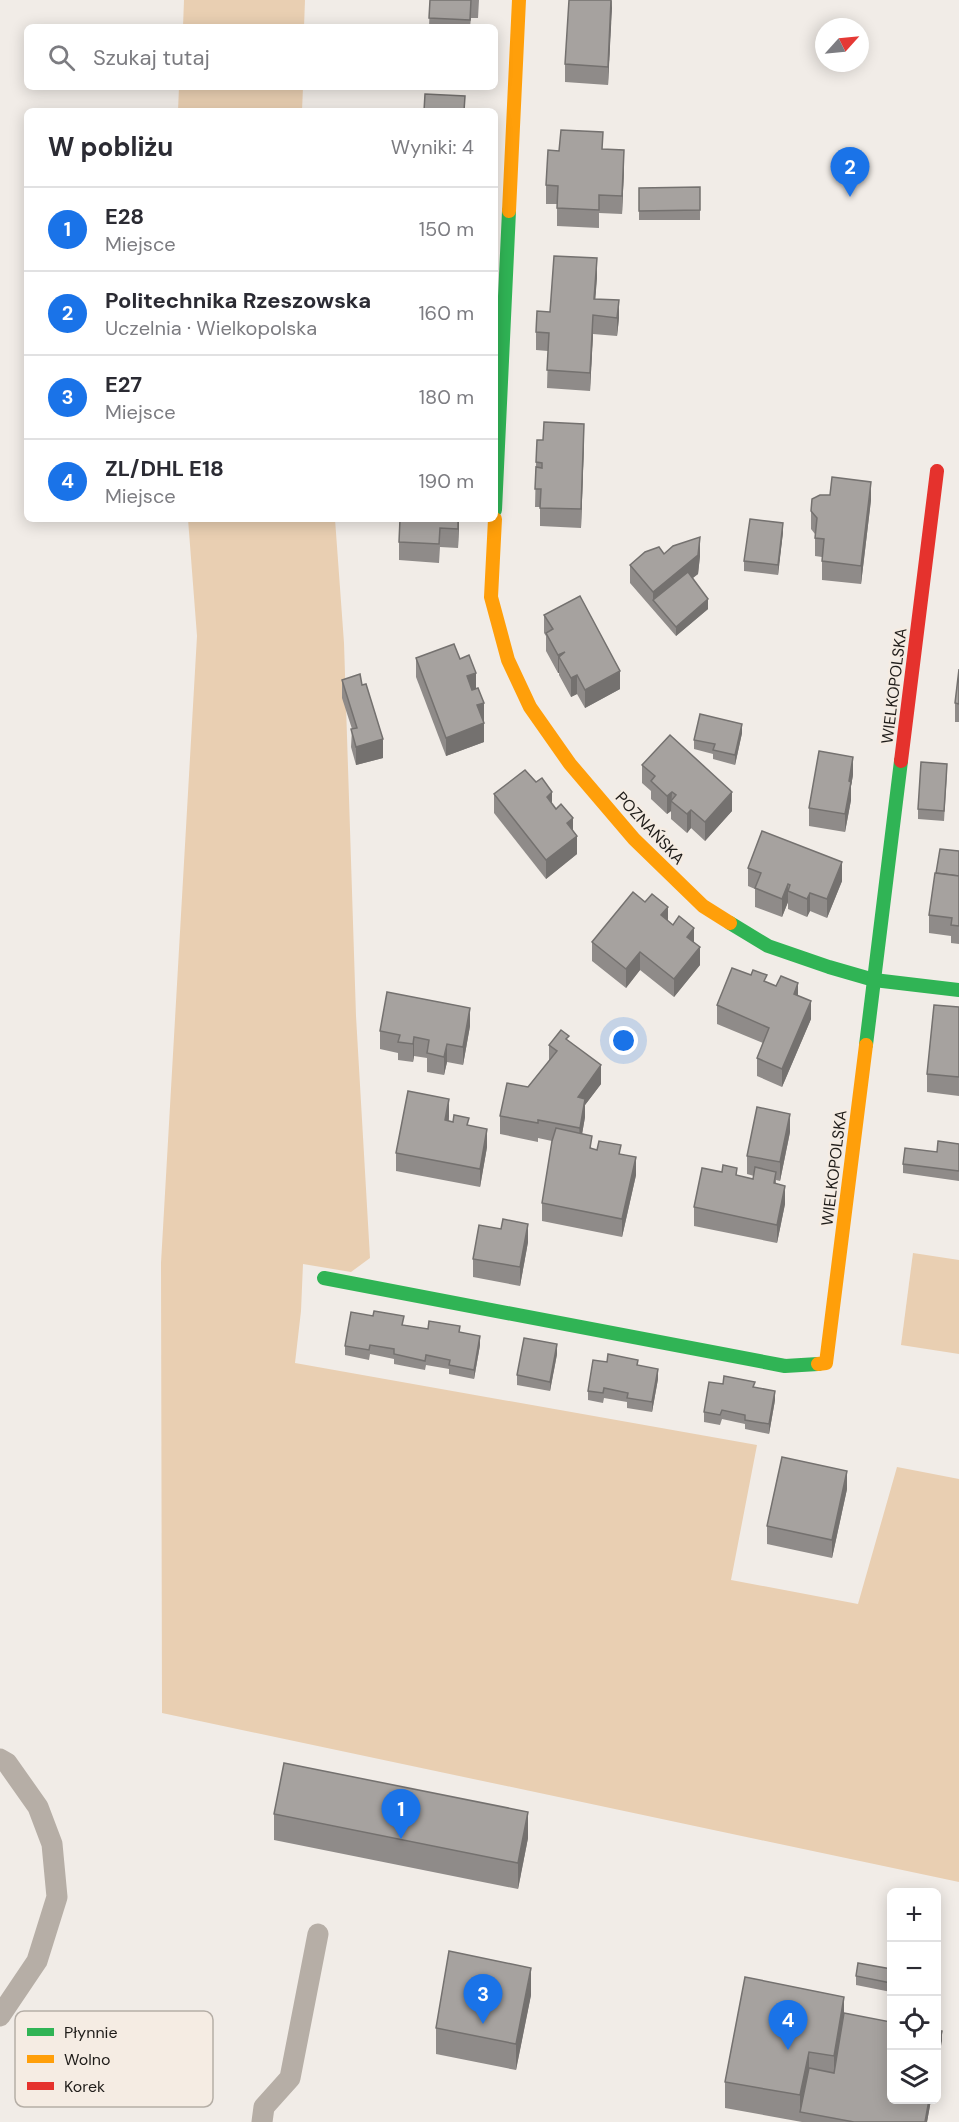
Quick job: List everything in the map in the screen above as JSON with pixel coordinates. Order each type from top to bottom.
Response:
[{"type":"street","points":[[498,446],[519,0]]},
{"type":"street","name":"WIELKOPOLSKA","points":[[324,1278],[785,1366],[826,1363],[937,471]]},
{"type":"street","name":"POZNAŃSKA","points":[[495,522],[491,597],[508,660],[530,706],[570,764],[634,839],[703,906],[768,946],[874,980],[959,990]]},
{"type":"lane","points":[[0,1759],[7,1763],[38,1807],[52,1844],[57,1897],[37,1961],[0,2016]]},
{"type":"lane","points":[[262,2122],[264,2107],[290,2078],[318,1934]]},
{"type":"shaded area","points":[[184,0],[305,0],[304,24],[183,24]]},
{"type":"shaded area","points":[[179,90],[303,90],[302,108],[178,108]]},
{"type":"shaded area","points":[[188,522],[335,522],[344,643],[356,1016],[370,1258],[351,1272],[303,1264],[295,1363],[757,1445],[731,1580],[858,1604],[897,1467],[959,1479],[959,1882],[162,1713],[161,1263],[197,636]]},
{"type":"shaded area","points":[[913,1253],[959,1260],[959,1354],[901,1345]]},
{"type":"building","points":[[430,0],[471,0],[470,20],[429,18]]},
{"type":"building","points":[[569,0],[611,0],[608,67],[565,64]]},
{"type":"building","points":[[425,94],[465,96],[464,108],[424,108]]},
{"type":"building","points":[[561,130],[603,132],[602,149],[624,150],[622,196],[599,195],[599,210],[557,208],[558,186],[546,185],[548,150],[559,151]]},
{"type":"building","points":[[700,187],[700,210],[639,211],[639,188]]},
{"type":"building","points":[[554,256],[597,258],[594,299],[619,300],[617,318],[593,315],[590,373],[547,370],[549,333],[536,332],[537,311],[550,312]]},
{"type":"building","points":[[544,422],[584,424],[581,509],[540,508],[541,489],[535,489],[536,467],[542,468],[542,463],[536,462],[537,440],[543,440]]},
{"type":"building","points":[[832,477],[871,482],[861,566],[822,561],[824,539],[815,538],[817,518],[811,511],[812,499],[820,495],[830,495]]},
{"type":"building","points":[[750,519],[783,523],[778,565],[744,561]]},
{"type":"building","points":[[400,522],[458,522],[458,529],[440,528],[439,544],[399,542]]},
{"type":"building","points":[[700,537],[698,555],[653,592],[630,565],[645,552],[659,547],[664,554],[673,546]]},
{"type":"building","points":[[688,572],[708,599],[676,627],[653,600]]},
{"type":"building","points":[[580,596],[620,671],[585,690],[577,675],[571,678],[559,657],[565,652],[558,655],[546,633],[553,629],[544,615]]},
{"type":"building","points":[[454,644],[460,659],[469,655],[476,673],[467,676],[472,690],[478,688],[484,703],[477,705],[484,723],[446,738],[416,658]]},
{"type":"building","points":[[959,669],[959,704],[955,703]]},
{"type":"building","points":[[360,674],[362,685],[366,684],[383,739],[356,747],[351,729],[357,728],[342,680]]},
{"type":"building","points":[[700,714],[742,724],[735,755],[713,750],[715,744],[694,740]]},
{"type":"building","points":[[670,735],[732,792],[705,822],[691,810],[687,814],[671,801],[676,795],[672,792],[667,796],[651,781],[655,776],[642,765]]},
{"type":"building","points":[[819,751],[853,757],[845,814],[809,808]]},
{"type":"building","points":[[921,762],[947,764],[944,811],[918,809]]},
{"type":"building","points":[[525,770],[536,782],[542,778],[552,792],[547,797],[556,809],[561,804],[573,818],[567,823],[577,836],[546,860],[494,794]]},
{"type":"building","points":[[762,831],[842,862],[827,899],[810,893],[807,899],[788,891],[790,885],[788,884],[782,899],[755,888],[761,873],[748,868]]},
{"type":"building","points":[[940,849],[959,851],[959,876],[936,873]]},
{"type":"building","points":[[935,873],[959,876],[959,926],[951,925],[952,918],[929,915]]},
{"type":"building","points":[[633,892],[645,902],[652,894],[668,907],[661,915],[673,925],[679,916],[694,928],[687,937],[700,947],[674,979],[640,952],[626,969],[592,942]]},
{"type":"building","points":[[732,968],[751,975],[753,970],[767,975],[764,981],[776,986],[781,976],[798,983],[794,994],[811,1001],[782,1069],[757,1058],[769,1028],[717,1005]]},
{"type":"building","points":[[387,992],[470,1008],[463,1047],[447,1044],[444,1057],[427,1053],[429,1040],[414,1037],[413,1044],[398,1042],[400,1035],[380,1031]]},
{"type":"building","points":[[934,1005],[959,1007],[959,1077],[927,1074]]},
{"type":"building","points":[[561,1030],[569,1036],[566,1039],[601,1065],[578,1097],[585,1099],[580,1128],[500,1116],[507,1083],[528,1087],[557,1051],[549,1045]]},
{"type":"building","points":[[408,1091],[449,1099],[445,1120],[453,1122],[454,1115],[469,1118],[467,1125],[487,1129],[480,1169],[396,1153]]},
{"type":"building","points":[[757,1107],[790,1114],[780,1162],[747,1156]]},
{"type":"building","points":[[556,1128],[592,1136],[590,1148],[597,1150],[599,1141],[621,1145],[619,1154],[636,1157],[622,1219],[542,1203]]},
{"type":"building","points":[[938,1141],[959,1144],[959,1171],[903,1164],[905,1148],[937,1152]]},
{"type":"building","points":[[723,1165],[737,1168],[736,1175],[753,1179],[755,1167],[776,1172],[774,1183],[785,1186],[777,1225],[694,1207],[702,1168],[722,1172]]},
{"type":"building","points":[[503,1219],[528,1224],[520,1267],[473,1259],[479,1225],[501,1229]]},
{"type":"building","points":[[374,1311],[404,1316],[402,1325],[428,1329],[429,1321],[460,1326],[459,1332],[480,1336],[474,1370],[449,1365],[450,1360],[426,1355],[425,1361],[394,1354],[394,1349],[370,1345],[369,1350],[345,1346],[351,1312],[373,1316]]},
{"type":"building","points":[[524,1338],[557,1344],[550,1382],[517,1375]]},
{"type":"building","points":[[608,1354],[638,1360],[637,1365],[658,1369],[652,1402],[627,1398],[628,1393],[604,1388],[603,1393],[588,1391],[593,1360],[607,1362]]},
{"type":"building","points":[[724,1376],[755,1382],[753,1387],[775,1391],[769,1424],[745,1420],[745,1415],[722,1410],[720,1415],[704,1412],[709,1382],[723,1384]]},
{"type":"building","points":[[782,1457],[847,1471],[832,1540],[767,1526]]},
{"type":"building","points":[[284,1763],[528,1812],[518,1863],[274,1814]]},
{"type":"building","points":[[449,1951],[531,1968],[516,2044],[436,2028]]},
{"type":"building","points":[[858,1963],[887,1968],[887,1982],[856,1976]]},
{"type":"building","points":[[745,1977],[844,1997],[834,2056],[809,2052],[800,2095],[725,2082]]},
{"type":"building","points":[[844,2013],[887,2021],[887,2104],[928,2104],[925,2122],[854,2122],[800,2112],[809,2068],[834,2073]]},
{"type":"traffic: fast","points":[[498,446],[509,211]]},
{"type":"traffic: fast","points":[[866,1045],[901,761]]},
{"type":"traffic: fast","points":[[730,923],[768,946],[829,967],[874,980],[959,990]]},
{"type":"traffic: fast","points":[[324,1278],[785,1366],[818,1364]]},
{"type":"traffic: slow","points":[[509,211],[519,0]]},
{"type":"traffic: slow","points":[[495,522],[491,597],[508,660],[530,707],[570,764],[634,839],[703,906],[730,923]]},
{"type":"traffic: slow","points":[[818,1364],[826,1363],[866,1045]]},
{"type":"traffic: jam","points":[[901,761],[937,471]]},
{"type":"place","name":"Politechnika Rzeszowska","points":[[850,197]]},
{"type":"place","name":"E28","points":[[401,1839]]},
{"type":"place","name":"E27","points":[[483,2024]]},
{"type":"place","name":"ZL/DHL E18","points":[[788,2050]]}]
